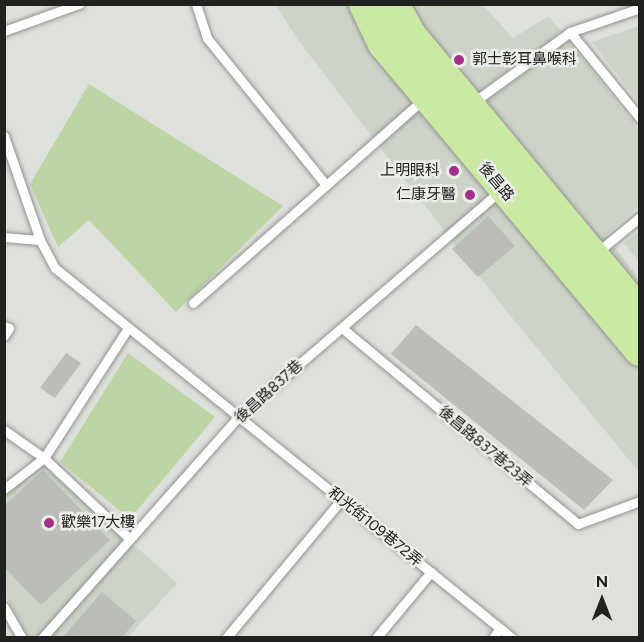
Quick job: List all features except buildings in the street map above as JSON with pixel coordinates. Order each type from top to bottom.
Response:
[{"type":"main road","name":"後昌路","points":[[364,4],[383,44],[435,87],[582,264],[638,346]]},
{"type":"main road","name":"後昌路","points":[[394,4],[412,36],[435,87]]},
{"type":"main road","name":"後昌路","points":[[582,264],[639,312]]},
{"type":"lane","points":[[4,31],[79,4]]},
{"type":"lane","points":[[196,4],[207,38],[326,185]]},
{"type":"lane","points":[[458,115],[570,32],[639,8]]},
{"type":"lane","points":[[570,32],[639,118]]},
{"type":"lane","points":[[193,303],[435,87]]},
{"type":"lane","name":"和光街109巷72弄","points":[[4,136],[40,240],[55,268],[513,638]]},
{"type":"lane","name":"後昌路837巷","points":[[42,638],[238,417],[512,181]]},
{"type":"lane","points":[[582,264],[639,217]]},
{"type":"lane","points":[[4,237],[40,240]]},
{"type":"lane","points":[[4,326],[9,328],[4,336]]},
{"type":"lane","points":[[4,489],[44,458],[129,328]]},
{"type":"lane","name":"後昌路837巷23弄","points":[[342,328],[578,524],[639,501]]},
{"type":"lane","points":[[4,430],[44,458],[130,539]]},
{"type":"lane","points":[[226,638],[340,500]]},
{"type":"lane","points":[[376,638],[432,572]]},
{"type":"lane","points":[[4,607],[22,638]]},
{"type":"lane","points":[[492,638],[500,628]]},
{"type":"shaded area","points":[[276,5],[483,5],[513,38],[549,16],[639,130],[639,206],[606,235],[639,279],[639,472],[500,303],[298,40]]},
{"type":"shaded area","points":[[640,26],[639,102],[592,42]]},
{"type":"shaded area","points":[[639,231],[639,262],[624,243]]},
{"type":"shaded area","points":[[43,465],[177,583],[128,637],[29,637],[5,595],[4,496]]},
{"type":"green space","points":[[89,84],[283,206],[176,312],[89,220],[58,247],[30,184]]},
{"type":"green space","points":[[128,353],[215,417],[130,519],[60,462]]},
{"type":"place","name":"郭士彰耳鼻喉科","points":[[459,60]]},
{"type":"place","name":"上明眼科","points":[[454,171]]},
{"type":"place","name":"仁康牙醫","points":[[470,195]]},
{"type":"place","name":"歡樂17大樓","points":[[49,523]]}]
